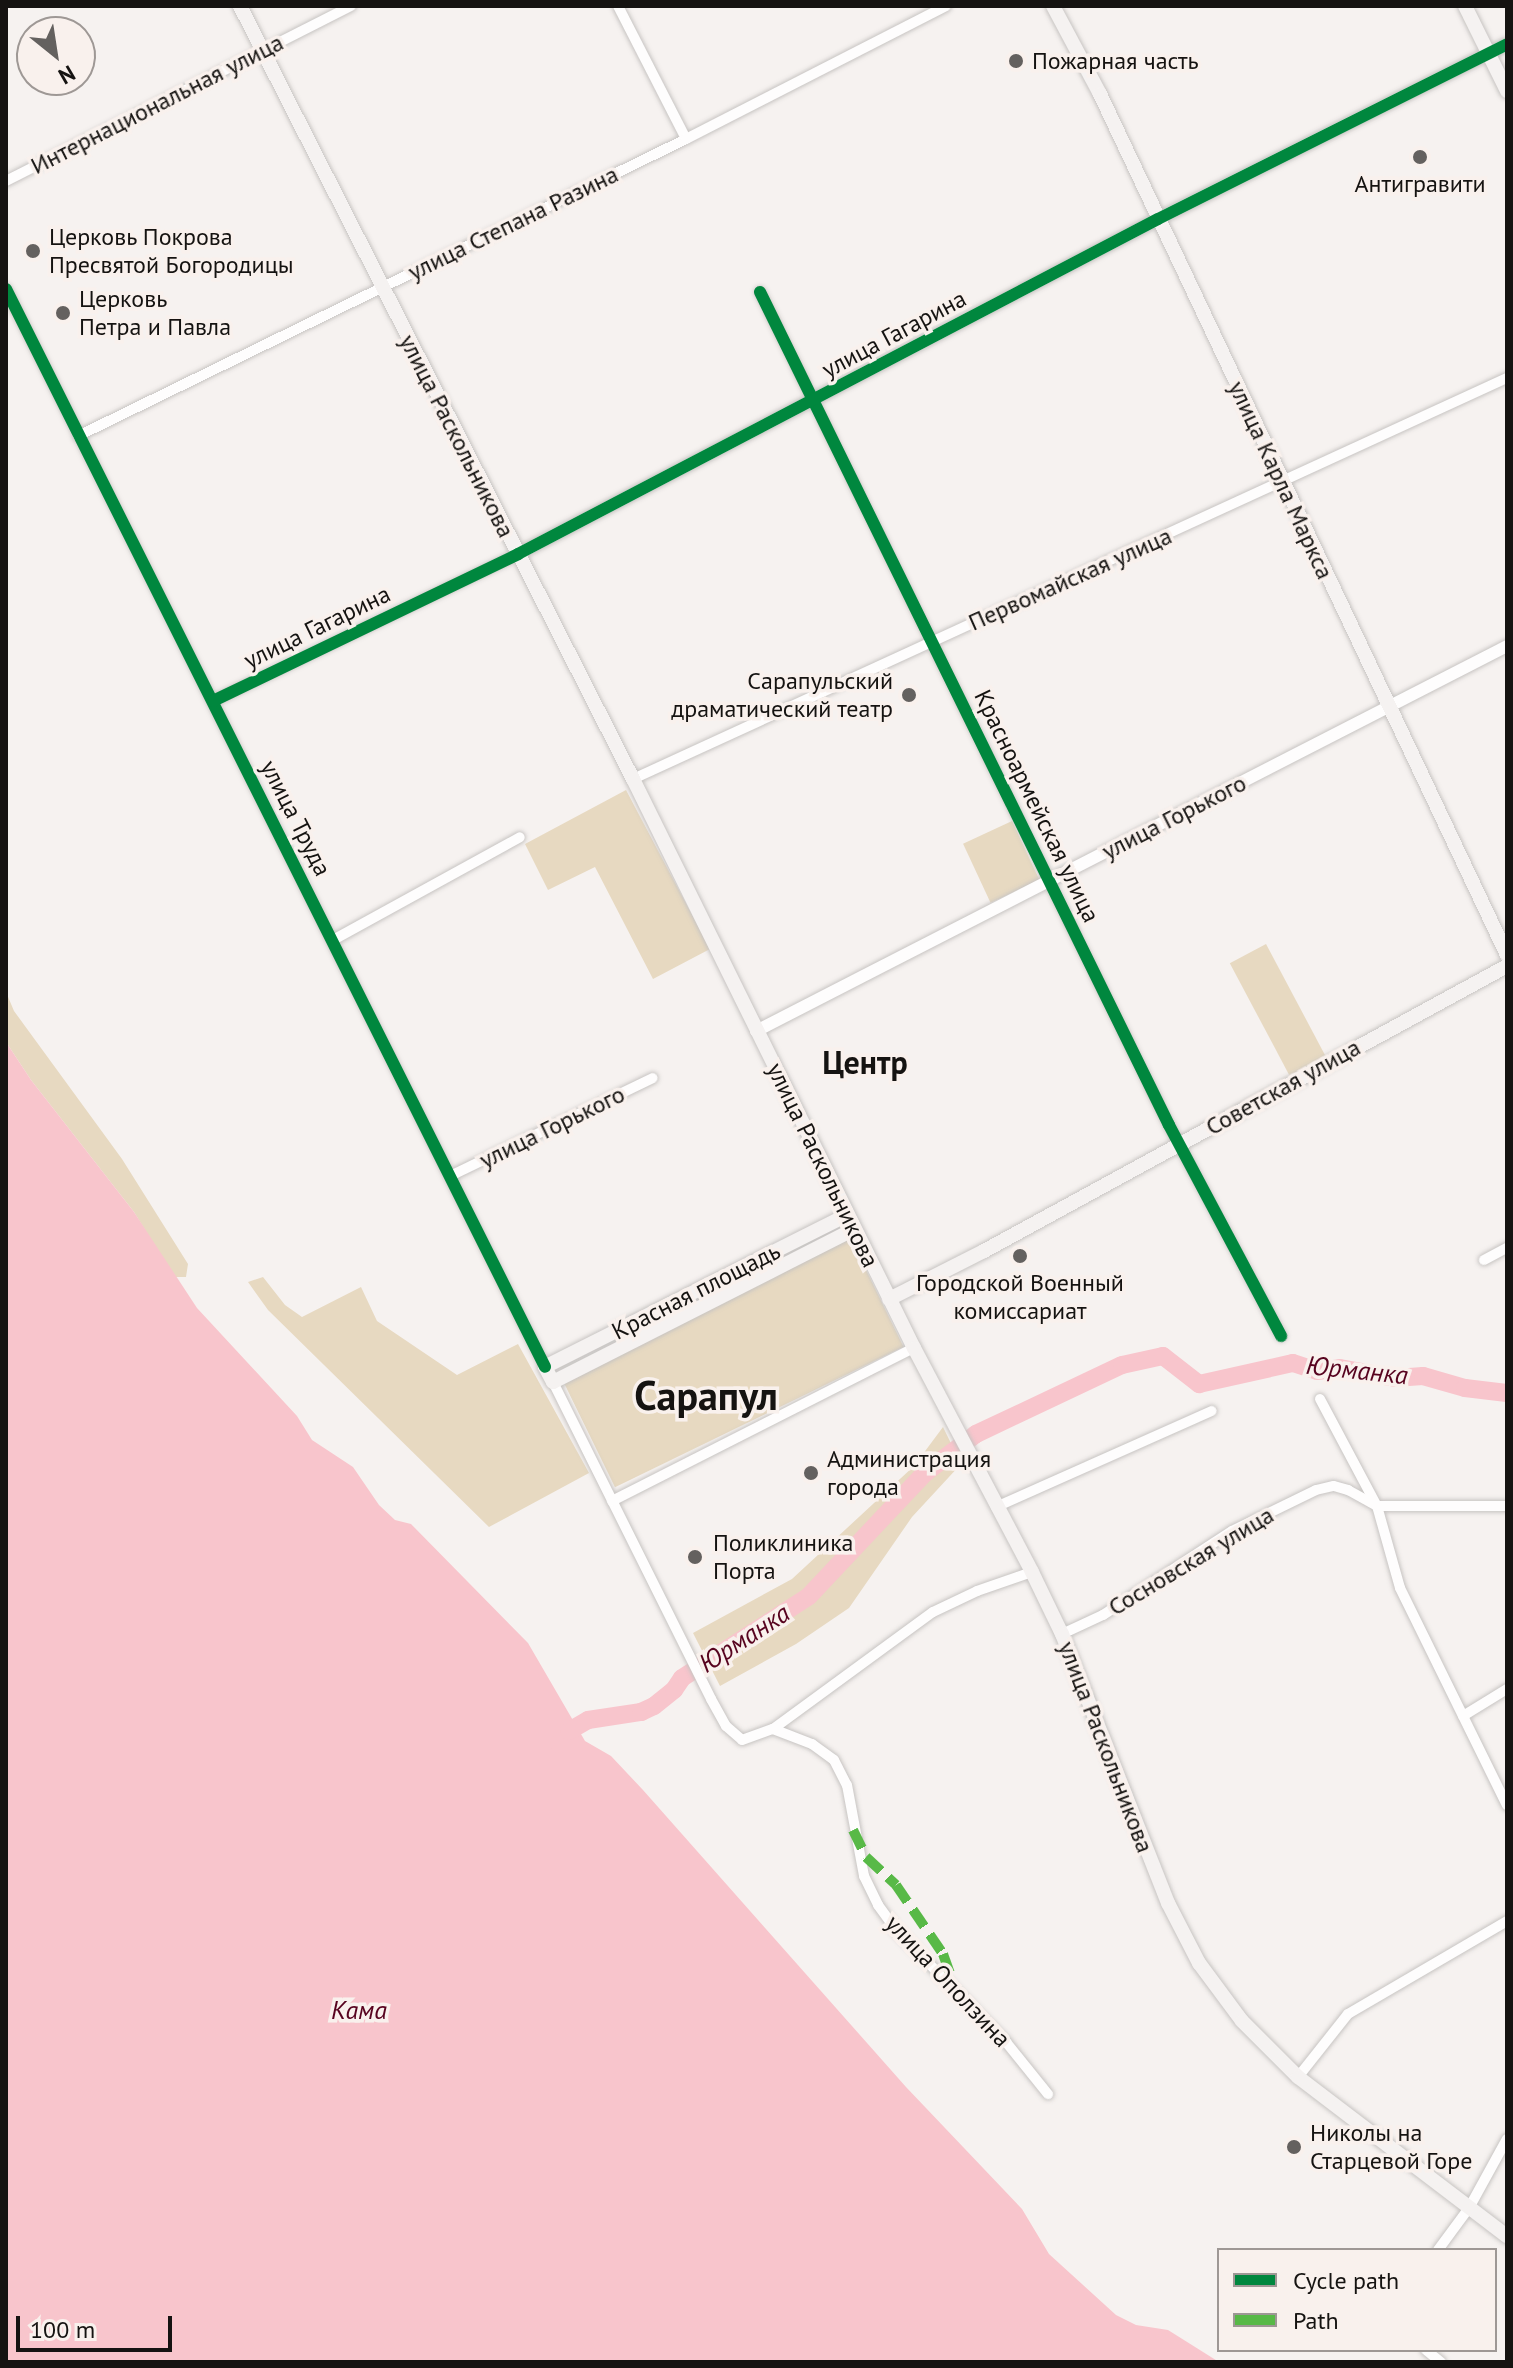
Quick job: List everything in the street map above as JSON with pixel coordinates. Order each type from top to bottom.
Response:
[{"type":"main road","name":"улица Раскольникова","points":[[240,6],[380,287],[633,779],[889,1299],[1032,1572],[1062,1634],[1168,1903],[1199,1963],[1242,2021],[1298,2077],[1507,2236]]},
{"type":"main road","name":"улица Карла Маркса","points":[[1053,6],[1094,82],[1507,955]]},
{"type":"main road","points":[[1465,6],[1507,91]]},
{"type":"main road","name":"Советская улица","points":[[889,1299],[1507,966]]},
{"type":"main road","name":"Красная площадь","points":[[545,1367],[851,1222]]},
{"type":"main road","name":"Красная площадь","points":[[553,1382],[851,1222]]},
{"type":"main road","name":"улица Труда","points":[[545,1367],[553,1382]]},
{"type":"street","name":"Интернациональная улица","points":[[6,181],[351,6]]},
{"type":"street","points":[[618,6],[686,139]]},
{"type":"street","name":"улица Степана Разина","points":[[78,436],[686,139],[946,6]]},
{"type":"street","name":"улица Гагарина","points":[[213,701],[518,554],[812,403],[1158,219],[1507,44]]},
{"type":"street","name":"улица Труда","points":[[6,289],[545,1367]]},
{"type":"street","name":"Красноармейская улица","points":[[760,292],[1179,1144],[1281,1336]]},
{"type":"street","name":"Первомайская улица","points":[[633,779],[1507,378]]},
{"type":"street","name":"улица Горького","points":[[756,1031],[1507,646]]},
{"type":"street","points":[[333,940],[520,837]]},
{"type":"street","name":"улица Горького","points":[[450,1176],[653,1078]]},
{"type":"street","points":[[1484,1260],[1507,1248]]},
{"type":"street","points":[[914,1348],[612,1501],[711,1699],[726,1726],[742,1740],[773,1729],[933,1612],[977,1591],[1032,1572]]},
{"type":"street","name":"улица Труда","points":[[553,1382],[612,1501]]},
{"type":"street","points":[[1320,1399],[1377,1506],[1400,1588],[1507,1805]]},
{"type":"street","points":[[993,1502],[1212,1411]]},
{"type":"street","name":"Сосновская улица","points":[[1062,1634],[1103,1615],[1232,1531],[1316,1490],[1334,1486],[1377,1506],[1507,1506]]},
{"type":"street","points":[[1463,1716],[1507,1689]]},
{"type":"street","name":"улица Оползина","points":[[773,1729],[812,1744],[834,1760],[847,1785],[864,1876],[878,1905],[897,1931],[1006,2042],[1048,2094]]},
{"type":"street","points":[[1298,2077],[1348,2014],[1507,1921]]},
{"type":"street","points":[[1439,2248],[1469,2208],[1507,2139]]},
{"type":"shaded area","points":[[626,790],[710,949],[653,979],[595,867],[548,890],[525,844]]},
{"type":"shaded area","points":[[1012,821],[1039,880],[991,903],[963,844]]},
{"type":"shaded area","points":[[1266,944],[1326,1056],[1289,1075],[1230,963]]},
{"type":"shaded area","points":[[6,992],[14,1011],[122,1159],[188,1264],[186,1277],[174,1277],[134,1212],[31,1080],[6,1042]]},
{"type":"shaded area","points":[[850,1237],[903,1347],[615,1487],[561,1378]]},
{"type":"shaded area","points":[[263,1277],[285,1305],[302,1317],[361,1287],[377,1321],[457,1375],[518,1344],[589,1473],[489,1527],[268,1310],[248,1282]]},
{"type":"shaded area","points":[[943,1427],[961,1464],[912,1517],[849,1608],[796,1644],[720,1686],[693,1633],[792,1579],[914,1466]]},
{"type":"water","name":"Кама","points":[[6,1042],[31,1080],[134,1212],[197,1308],[297,1416],[312,1440],[353,1467],[379,1505],[395,1520],[411,1524],[528,1643],[585,1741],[611,1756],[643,1790],[906,2087],[1022,2209],[1049,2254],[1116,2315],[1136,2325],[1168,2330],[1219,2362],[6,2362]]},
{"type":"waterway","name":"Юрманка","points":[[559,1744],[569,1731],[588,1720],[641,1712],[654,1706],[674,1690],[682,1678],[809,1596],[925,1473],[976,1434],[1122,1365],[1163,1356],[1199,1384],[1293,1363],[1317,1371],[1340,1368],[1395,1378],[1423,1376],[1465,1388],[1507,1393]]},
{"type":"marked path","points":[[853,1830],[866,1857],[896,1885],[943,1954],[957,1993]]},
{"type":"cycle path","points":[[213,701],[518,554],[1158,219],[1507,44]]},
{"type":"cycle path","points":[[6,289],[545,1367]]},
{"type":"cycle path","points":[[760,292],[1169,1125],[1281,1336]]},
{"type":"place","name":"Пожарная часть","points":[[1016,61]]},
{"type":"place","name":"Антигравити","points":[[1420,157]]},
{"type":"place","name":"Церковь Покрова Пресвятой Богородицы","points":[[33,251]]},
{"type":"place","name":"Церковь Петра и Павла","points":[[63,313]]},
{"type":"place","name":"Сарапульский драматический театр","points":[[909,695]]},
{"type":"place","name":"Городской Военный комиссариат","points":[[1020,1256]]},
{"type":"place","name":"Администрация города","points":[[811,1473]]},
{"type":"place","name":"Поликлиника Порта","points":[[695,1557]]},
{"type":"place","name":"Николы на Старцевой Горе","points":[[1294,2147]]},
{"type":"district","name":"Центр","points":[[865,1062]]},
{"type":"district","name":"Сарапул","points":[[706,1395]]}]
